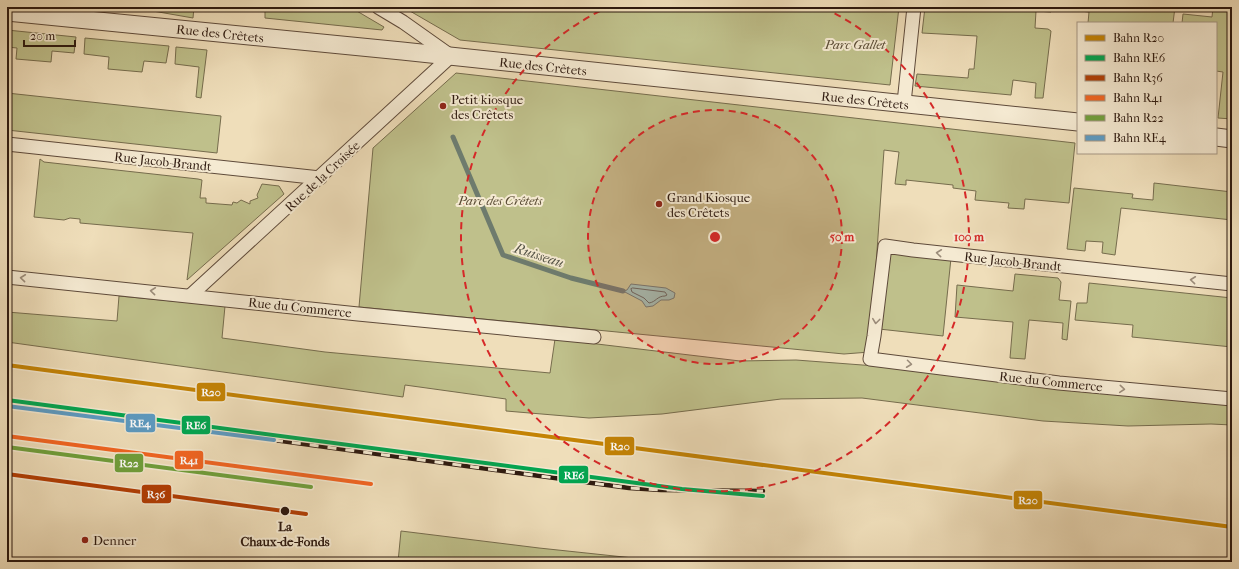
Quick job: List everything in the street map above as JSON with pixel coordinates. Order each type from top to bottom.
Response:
[{"type":"street","points":[[378,7],[403,22],[451,56]]},
{"type":"street","points":[[904,104],[914,7]]},
{"type":"street","name":"Rue des Crêtets","points":[[7,12],[451,56],[1077,122]]},
{"type":"street","name":"Rue de la Croisée","points":[[191,295],[451,56]]},
{"type":"street","points":[[1217,137],[1232,139]]},
{"type":"street","name":"Rue Jacob-Brandt","points":[[7,144],[320,178]]},
{"type":"street","name":"Rue Jacob-Brandt","points":[[870,359],[885,246],[1232,284]]},
{"type":"street","name":"Rue du Commerce","points":[[7,276],[358,314],[594,337]]},
{"type":"street","name":"Rue du Commerce","points":[[870,359],[1059,383],[1232,399]]},
{"type":"green space","points":[[130,7],[194,7],[193,18]]},
{"type":"green space","points":[[265,7],[350,7],[384,27],[382,30],[265,18]]},
{"type":"green space","name":"Parc Gallet","points":[[403,7],[899,7],[890,85],[460,40]]},
{"type":"green space","points":[[925,7],[1051,7],[1051,12],[1036,11],[1035,28],[1048,29],[1051,31],[1043,98],[1035,98],[1036,83],[1013,80],[1011,95],[915,86],[917,74],[968,78],[969,69],[974,69],[977,36],[922,33]]},
{"type":"green space","points":[[1080,7],[1175,7],[1173,22],[1088,22],[1089,12],[1080,11]]},
{"type":"green space","points":[[1213,7],[1232,9],[1232,119],[1218,118],[1223,72],[1217,71],[1217,22],[1182,22],[1183,14],[1212,17]]},
{"type":"green space","points":[[7,30],[76,37],[74,53],[52,51],[51,62],[16,59],[17,48],[7,47]]},
{"type":"green space","points":[[85,38],[169,46],[166,63],[144,61],[142,72],[108,69],[109,57],[84,54]]},
{"type":"green space","points":[[176,47],[207,50],[201,98],[196,97],[199,67],[175,64]]},
{"type":"green space","name":"Parc des Crêtets","points":[[456,73],[1075,143],[1069,203],[1025,199],[1024,209],[1008,208],[1009,203],[975,200],[976,191],[953,188],[953,185],[906,180],[906,185],[895,184],[899,152],[884,150],[870,352],[844,354],[359,307],[373,148]]},
{"type":"green space","points":[[7,93],[221,116],[217,153],[7,130]]},
{"type":"green space","points":[[40,159],[44,162],[202,180],[200,198],[206,198],[206,203],[232,205],[233,202],[237,203],[241,200],[250,204],[250,201],[258,198],[257,195],[262,184],[279,186],[284,194],[187,280],[193,233],[80,223],[80,219],[70,218],[64,220],[34,217]]},
{"type":"green space","points":[[1154,183],[1232,192],[1232,220],[1121,208],[1115,255],[1102,253],[1103,242],[1086,241],[1085,251],[1067,249],[1074,188],[1133,194],[1132,198],[1153,200]]},
{"type":"green space","points":[[887,251],[951,258],[943,336],[879,329]]},
{"type":"green space","points":[[1015,274],[1058,278],[1061,282],[1059,300],[1071,301],[1067,340],[1062,339],[1063,323],[1029,320],[1025,359],[1010,358],[1013,322],[955,317],[957,285],[1013,291]]},
{"type":"green space","points":[[1089,283],[1232,298],[1232,347],[1132,337],[1133,325],[1075,320],[1077,303],[1087,303]]},
{"type":"green space","points":[[119,296],[225,306],[222,338],[325,352],[550,373],[555,339],[740,361],[796,360],[889,367],[1232,404],[1232,425],[1211,424],[1128,426],[1043,421],[862,398],[781,399],[662,414],[589,418],[506,411],[506,399],[405,385],[403,397],[7,342],[7,312],[117,321]]},
{"type":"green space","points":[[401,531],[671,562],[575,562],[538,558],[537,562],[398,562]]},
{"type":"water","points":[[631,284],[666,288],[675,293],[674,298],[669,300],[661,300],[653,306],[646,307],[642,301],[623,291],[627,290]]},
{"type":"waterway","name":"Ruisseau","points":[[453,137],[503,255],[571,278],[623,291]]},
{"type":"railway","points":[[274,440],[629,488],[661,490],[763,491]]},
{"type":"rail line","name":"R20","points":[[7,365],[1232,527]]},
{"type":"rail line","name":"RE6","points":[[7,400],[682,489],[763,496]]},
{"type":"rail line","name":"RE4","points":[[7,406],[274,440]]},
{"type":"rail line","name":"R41","points":[[7,436],[371,484]]},
{"type":"rail line","name":"R22","points":[[7,447],[311,487]]},
{"type":"rail line","name":"R36","points":[[7,474],[306,514]]},
{"type":"place","name":"Petit kiosque des Crêtets","points":[[443,106]]},
{"type":"place","name":"Grand Kiosque des Crêtets","points":[[659,204]]},
{"type":"place","name":"La Chaux-de-Fonds","points":[[285,511]]},
{"type":"place","name":"Denner","points":[[85,540]]}]
